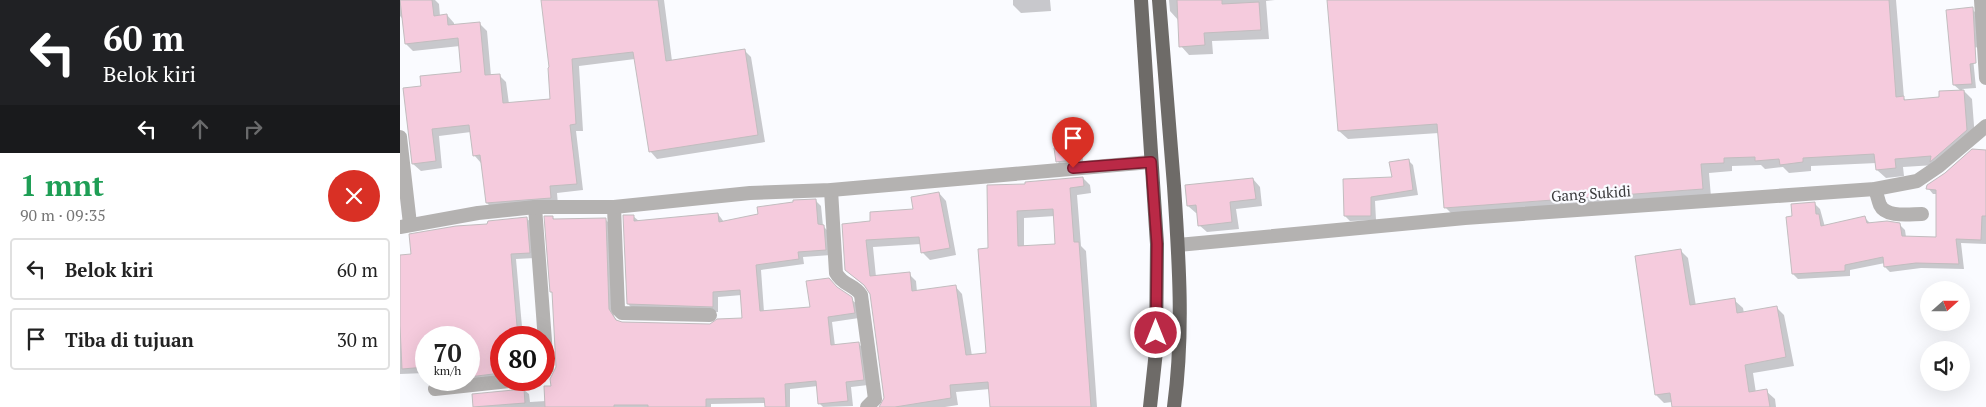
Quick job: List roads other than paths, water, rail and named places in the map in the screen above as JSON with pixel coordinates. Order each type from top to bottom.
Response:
[{"type":"highway","points":[[1141,0],[1157,254],[1156,350],[1150,407]]},
{"type":"highway","points":[[1159,0],[1178,245],[1179,369],[1174,407]]},
{"type":"street","points":[[1981,0],[1986,78]]},
{"type":"street","name":"Gang Sukidi","points":[[1178,245],[1465,218],[1875,189],[1917,181],[1939,166],[1986,126]]},
{"type":"street","points":[[400,137],[405,225],[478,213],[535,208],[614,207],[750,193],[831,190],[1151,162]]},
{"type":"street","points":[[1875,189],[1880,206],[1886,211],[1896,214],[1922,214]]},
{"type":"street","points":[[831,190],[836,273],[840,280],[858,291],[861,295],[875,399],[867,407]]},
{"type":"street","points":[[614,207],[618,309],[622,313],[710,315]]},
{"type":"street","points":[[535,208],[545,326]]}]
